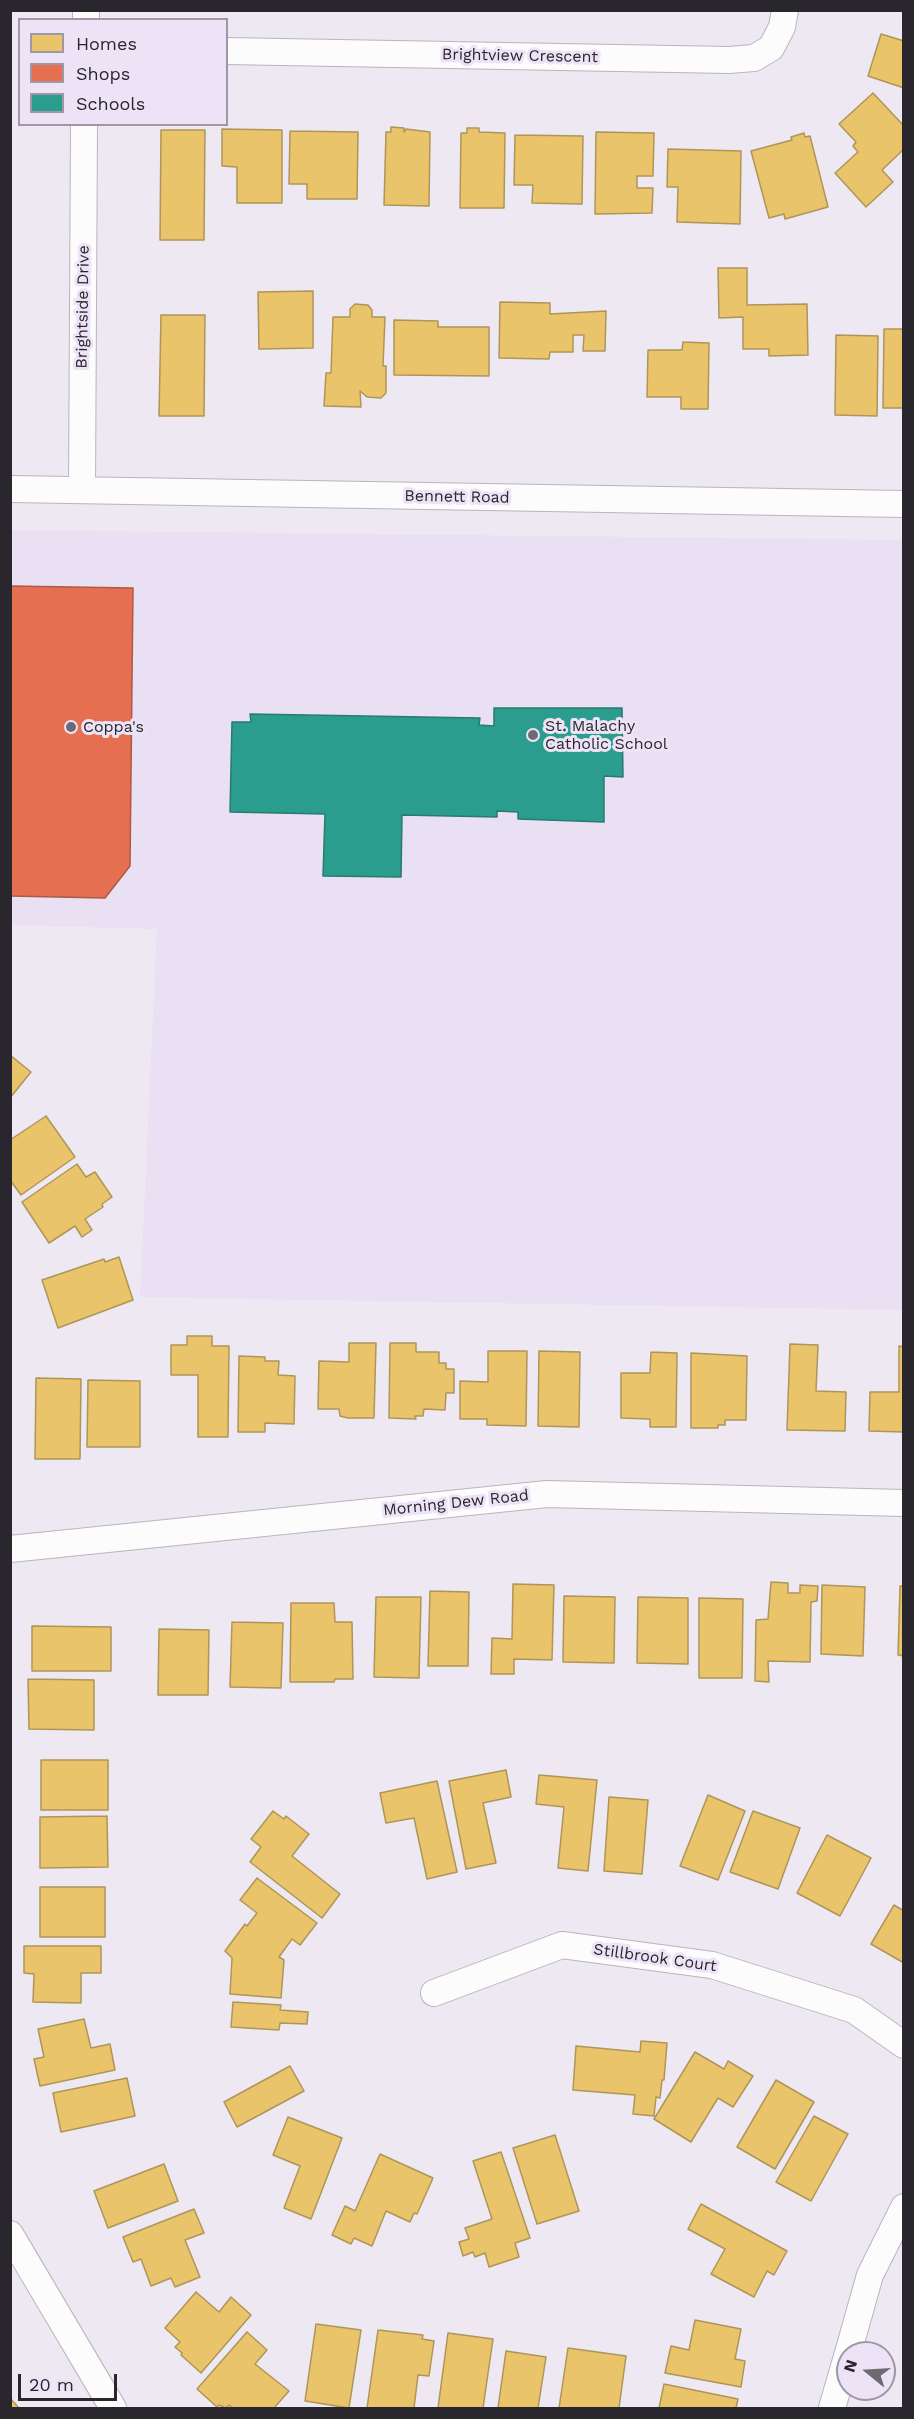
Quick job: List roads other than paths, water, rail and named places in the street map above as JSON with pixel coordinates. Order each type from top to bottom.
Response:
[{"type":"street","name":"Brightview Crescent","points":[[228,51],[729,60],[754,58],[771,48],[782,27],[785,10]]},
{"type":"street","name":"Brightside Drive","points":[[82,490],[84,126]]},
{"type":"street","name":"Bennett Road","points":[[10,489],[903,504]]},
{"type":"street","name":"Morning Dew Road","points":[[10,1549],[547,1494],[903,1503]]},
{"type":"street","name":"Stillbrook Court","points":[[434,1993],[562,1945],[712,1965],[854,2010],[903,2044]]},
{"type":"street","points":[[851,2341],[870,2275],[903,2207]]},
{"type":"street","points":[[10,2234],[113,2409]]},
{"type":"place","name":"Coppa's","points":[[71,727]]},
{"type":"place","name":"St. Malachy Catholic School","points":[[533,735]]}]
